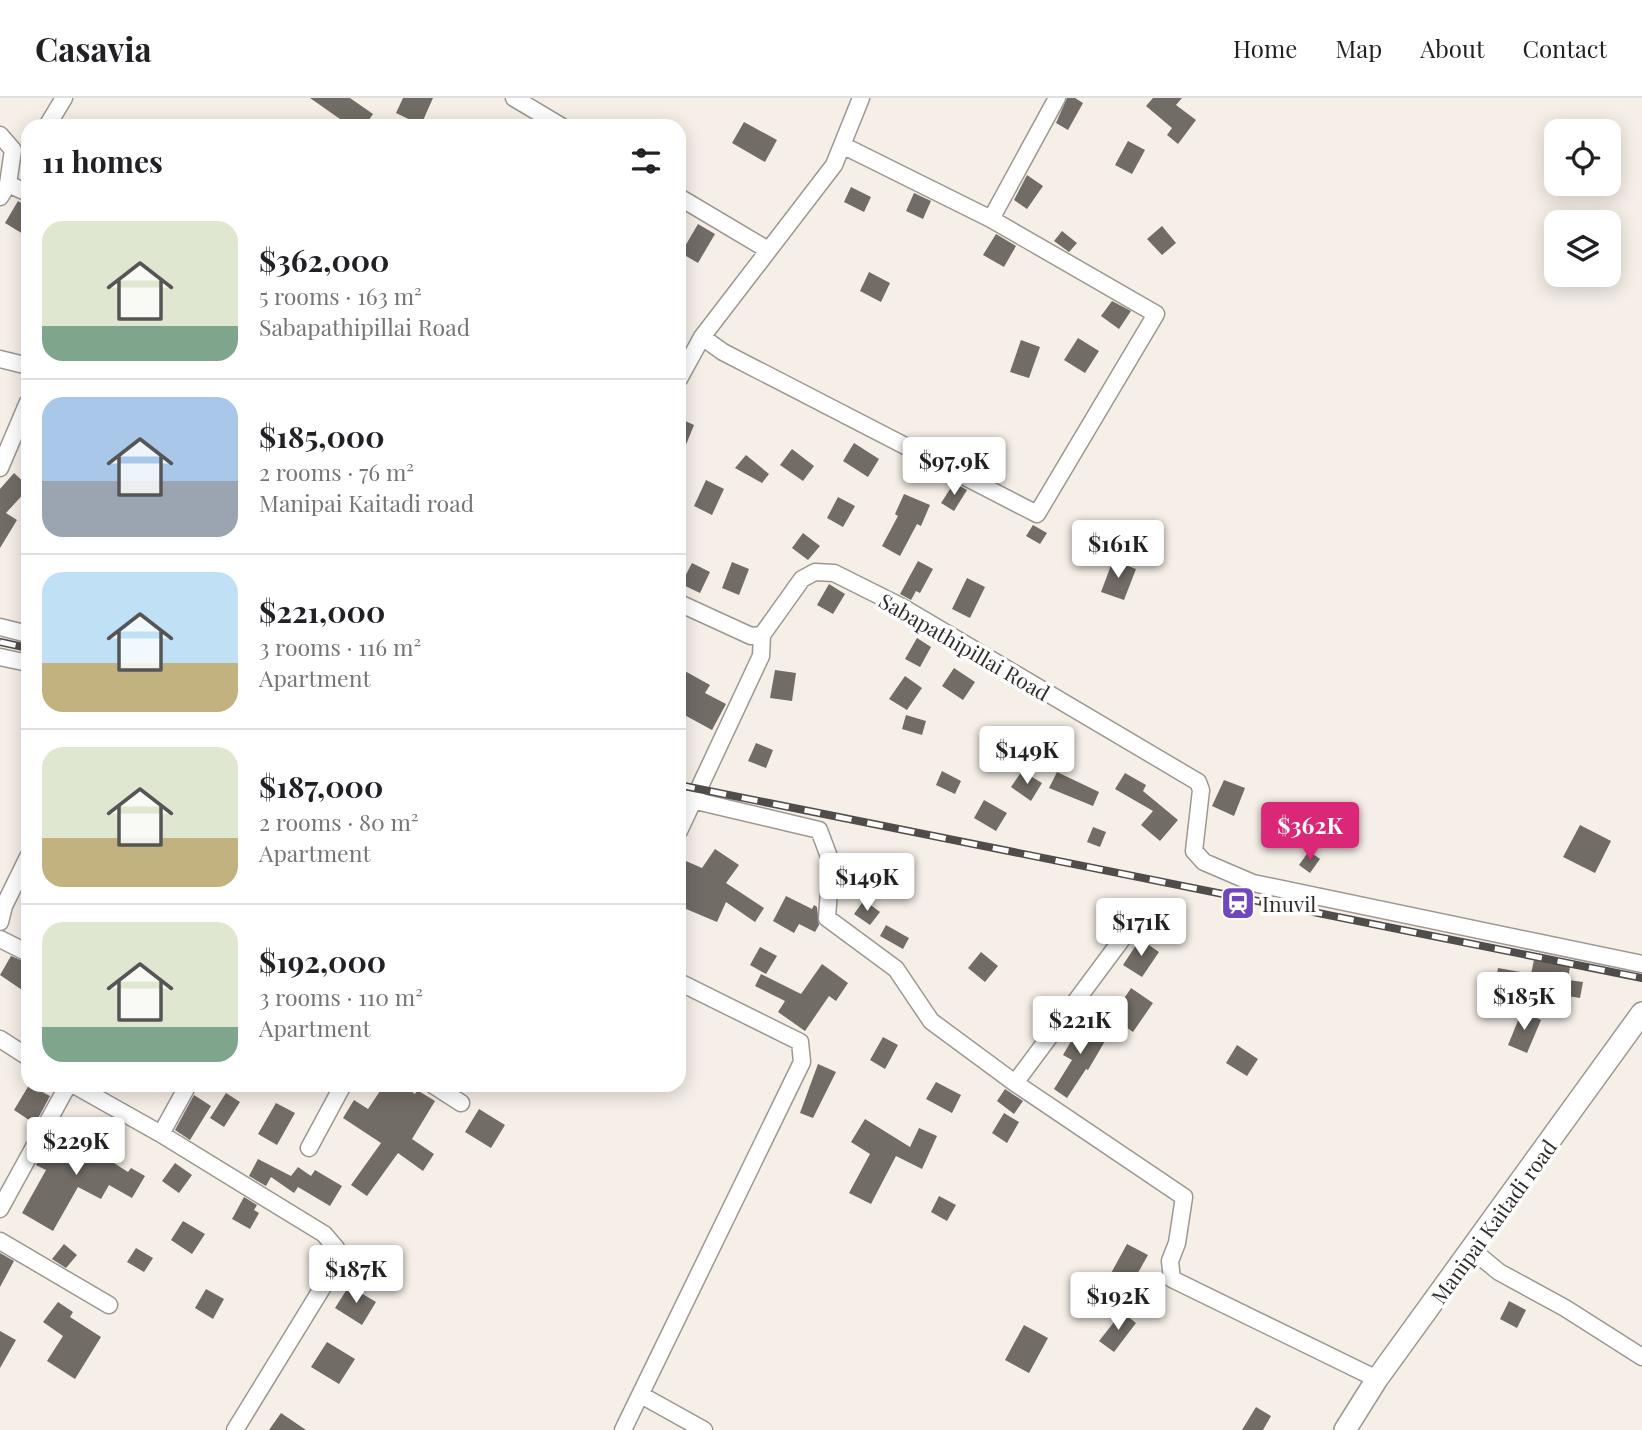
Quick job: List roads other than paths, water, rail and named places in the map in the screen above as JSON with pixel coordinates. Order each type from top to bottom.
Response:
[{"type":"main road","name":"Manipai Kaitadi road","points":[[1345,1430],[1377,1379],[1642,1013]]},
{"type":"street","points":[[51,119],[64,98]]},
{"type":"street","points":[[514,98],[549,119]]},
{"type":"street","points":[[686,366],[702,337],[834,165],[861,98]]},
{"type":"street","points":[[990,219],[1057,98]]},
{"type":"street","points":[[0,135],[21,146],[4,190]]},
{"type":"street","points":[[702,337],[723,352],[1037,514],[1156,314],[990,219],[842,145]]},
{"type":"street","points":[[686,201],[768,250]]},
{"type":"street","points":[[0,359],[21,364]]},
{"type":"street","points":[[0,468],[21,418]]},
{"type":"street","name":"Sabapathipillai Road","points":[[762,635],[802,579],[815,572],[834,573],[902,607],[1198,782],[1201,790],[1194,851],[1204,862],[1253,883],[1642,964]]},
{"type":"street","points":[[686,606],[751,636],[762,635],[761,656],[687,799],[819,830],[831,862],[827,918],[896,969],[931,1021],[1015,1083],[1184,1197],[1177,1244],[1170,1261],[1172,1279],[1377,1379]]},
{"type":"street","points":[[0,627],[21,632]]},
{"type":"street","points":[[0,657],[21,662]]},
{"type":"street","points":[[0,922],[4,906],[21,871]]},
{"type":"street","points":[[1015,1083],[1128,931]]},
{"type":"street","points":[[0,939],[21,950]]},
{"type":"street","points":[[624,1430],[802,1062],[800,1042],[686,985]]},
{"type":"street","points":[[0,1039],[21,1052]]},
{"type":"street","points":[[0,1209],[64,1092]]},
{"type":"street","points":[[86,1092],[161,1134],[324,1234],[336,1248],[332,1272],[235,1430]]},
{"type":"street","points":[[161,1134],[184,1092]]},
{"type":"street","points":[[309,1148],[339,1092]]},
{"type":"street","points":[[444,1092],[461,1103]]},
{"type":"street","points":[[0,1241],[109,1305]]},
{"type":"street","points":[[1471,1250],[1499,1272],[1565,1308],[1642,1357]]},
{"type":"street","points":[[640,1395],[704,1430]]},
{"type":"railway","points":[[0,642],[21,646]]},
{"type":"railway","points":[[686,786],[1642,978]]},
{"type":"place","name":"Inuvil","points":[[1238,903]]}]
